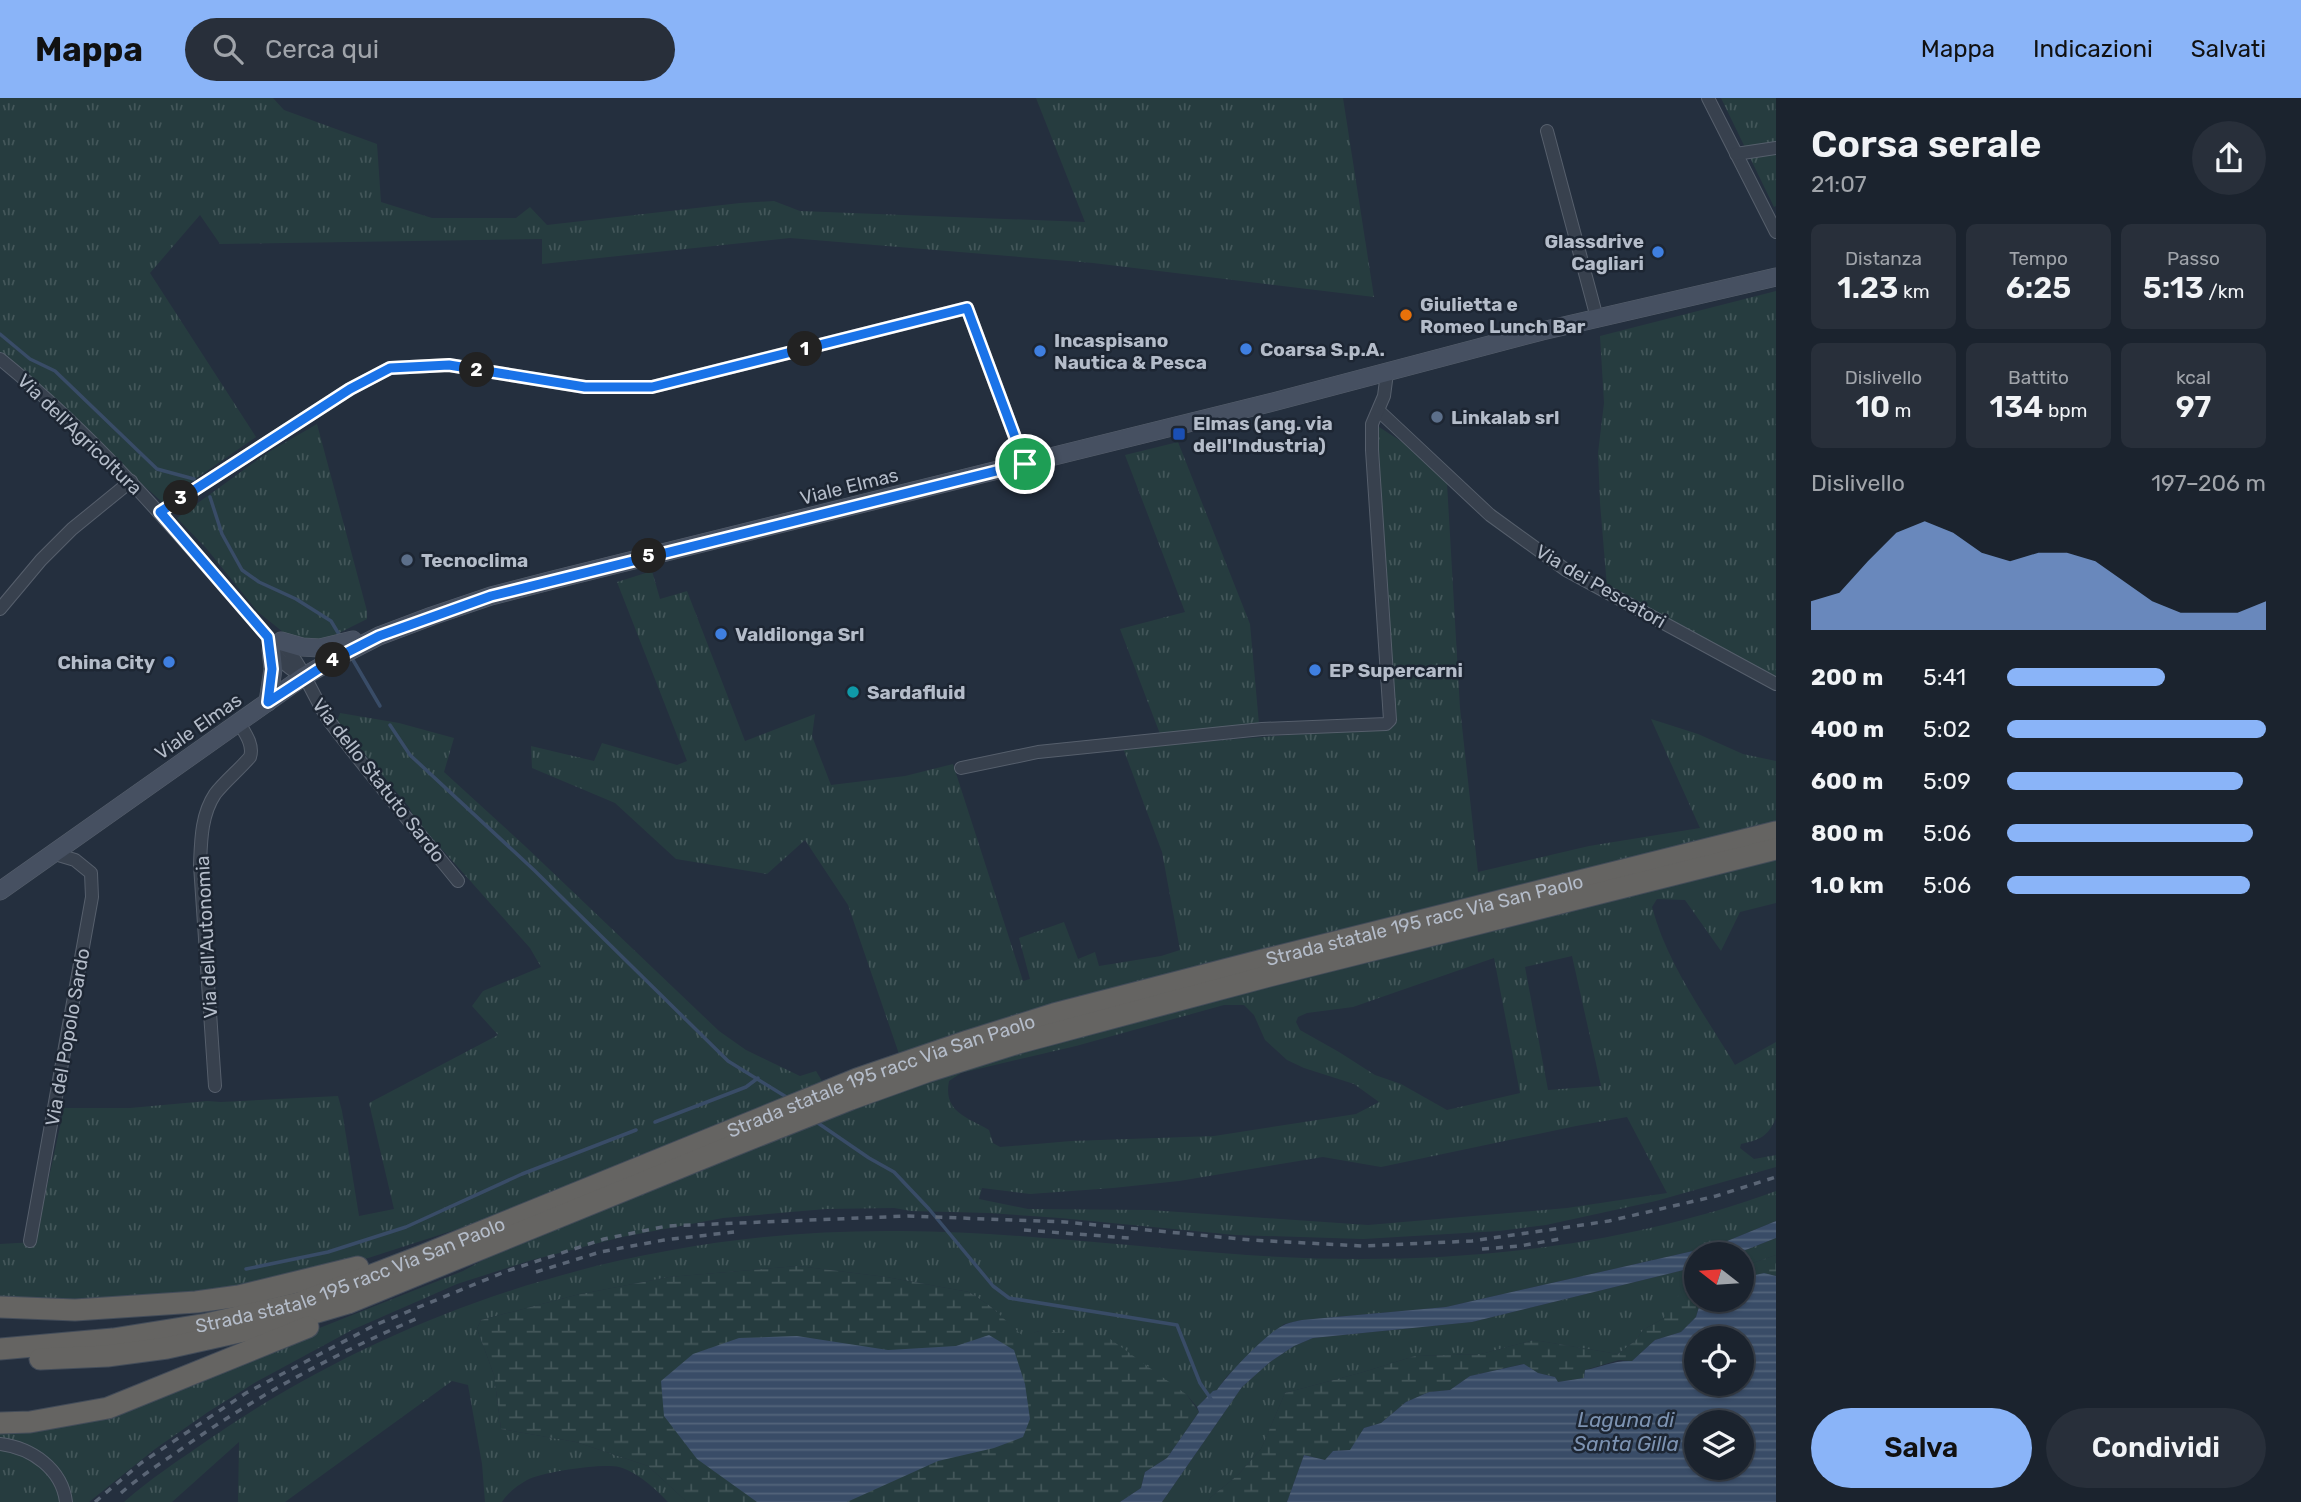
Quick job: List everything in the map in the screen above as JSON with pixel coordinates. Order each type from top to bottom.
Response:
[{"type":"highway","name":"Strada statale 195 racc Via San Paolo","points":[[0,1349],[113,1339],[207,1324],[299,1303],[424,1255],[546,1214],[851,1099],[924,1064],[1054,1014],[1776,832]]},
{"type":"highway","name":"Strada statale 195 racc Via San Paolo","points":[[924,1064],[1018,1043],[1269,976],[1776,849]]},
{"type":"highway","name":"Strada statale 195 racc Via San Paolo","points":[[0,1362],[107,1356],[167,1348],[281,1323],[348,1303],[546,1214]]},
{"type":"highway","points":[[0,1307],[75,1310],[196,1302],[239,1296],[322,1277],[403,1254],[424,1255]]},
{"type":"highway","points":[[0,1423],[30,1422],[108,1408],[333,1317],[348,1303]]},
{"type":"main road","name":"Viale Elmas","points":[[0,891],[303,677],[380,635],[491,596],[1025,464],[1597,318],[1776,277]]},
{"type":"main road","points":[[268,702],[274,643],[320,649],[380,635]]},
{"type":"street","points":[[1709,98],[1776,232]]},
{"type":"street","points":[[1547,131],[1597,318]]},
{"type":"street","points":[[1736,155],[1776,148]]},
{"type":"street","points":[[160,512],[350,389],[390,368],[449,365],[585,387],[652,387],[967,308],[1025,464]]},
{"type":"street","name":"Via dell'Agricoltura","points":[[0,359],[72,421],[131,481],[274,643],[297,663],[303,677]]},
{"type":"street","points":[[961,768],[1038,752],[1262,729],[1386,724],[1390,720],[1372,424],[1384,397],[1387,373]]},
{"type":"street","name":"Via dei Pescatori","points":[[1379,411],[1490,515],[1566,570],[1776,684]]},
{"type":"street","points":[[0,610],[41,560],[72,529],[131,481]]},
{"type":"street","name":"Via dello Statuto Sardo","points":[[303,677],[329,721],[458,881]]},
{"type":"street","name":"Via dell'Autonomia","points":[[215,1086],[200,865],[201,836],[213,797],[250,757],[247,738],[239,723]]},
{"type":"street","name":"Via del Popolo Sardo","points":[[30,1241],[90,911],[93,880],[85,866],[55,854]]},
{"type":"street","points":[[0,1444],[30,1453],[41,1460],[59,1480],[66,1502]]},
{"type":"green space","points":[[0,98],[273,98],[284,110],[377,144],[381,202],[432,218],[516,218],[530,207],[547,225],[774,201],[800,211],[1085,222],[1036,98],[1343,98],[1374,297],[1093,263],[790,238],[542,264],[542,239],[220,244],[200,215],[150,273],[256,437],[162,502],[0,355]]},
{"type":"green space","points":[[1721,98],[1776,98],[1774,207]]},
{"type":"green space","points":[[1776,291],[1776,677],[1607,587],[1598,453],[1604,403],[1600,336]]},
{"type":"green space","points":[[317,424],[367,619],[325,640],[308,641],[288,636],[258,612],[206,548],[177,518],[267,453]]},
{"type":"green space","points":[[1379,427],[1407,445],[1447,483],[1460,708],[1478,872],[1589,846],[1700,828],[1651,719],[1698,734],[1743,754],[1776,761],[1776,821],[1277,949],[929,1080],[1134,1021],[1776,856],[1776,903],[1740,912],[1721,951],[1685,900],[1657,899],[1652,907],[1677,969],[1735,1065],[1776,1042],[1776,1118],[1766,1134],[1741,1144],[1740,1148],[1754,1159],[1776,1155],[1776,1167],[1656,1201],[1546,1225],[1499,1231],[1363,1239],[1235,1235],[1060,1218],[894,1208],[826,1209],[723,1218],[622,1237],[532,1260],[457,1284],[352,1330],[256,1382],[208,1412],[155,1449],[89,1502],[73,1502],[61,1475],[47,1459],[0,1439],[0,1431],[131,1403],[463,1271],[494,1254],[498,1216],[325,1272],[148,1301],[0,1299],[0,1244],[35,1242],[64,1108],[130,1108],[207,1101],[338,1096],[359,1216],[394,1209],[369,1103],[498,1035],[472,1006],[483,991],[541,967],[530,948],[415,819],[409,807],[337,721],[340,713],[399,723],[454,738],[444,772],[719,1031],[746,1050],[800,1076],[816,1071],[822,1081],[899,1054],[848,905],[805,840],[767,874],[676,859],[615,803],[532,768],[531,746],[594,761],[602,743],[677,765],[687,761],[617,582],[652,571],[660,599],[687,591],[745,741],[815,714],[812,736],[831,785],[905,776],[953,764],[1023,981],[1030,979],[1019,938],[1064,922],[1078,959],[1095,952],[1099,966],[1161,956],[1180,950],[1162,852],[1123,748],[1389,727],[1377,442]],"holes":[[[1572,956],[1601,1086],[1548,1090],[1525,967]],[[1494,958],[1520,1093],[1447,1110],[1401,1084],[1375,1075],[1300,1030],[1296,1022],[1298,1017],[1307,1013],[1353,1007]],[[1224,1005],[1244,1005],[1254,1015],[1265,1040],[1287,1060],[1354,1084],[1379,1102],[1356,1114],[1214,1136],[1071,1141],[1000,1147],[993,1143],[989,1130],[953,1107],[948,1091],[949,1081],[961,1073],[1076,1046]],[[1627,1117],[1667,1193],[1567,1208],[1368,1225],[1150,1210],[1028,1209],[979,1199],[982,1188],[1030,1194],[1113,1188],[1179,1181],[1323,1157],[1381,1167]]]},
{"type":"green space","points":[[1178,442],[1250,624],[1259,724],[1160,734],[1120,629],[1185,612],[1125,455]]},
{"type":"green space","points":[[1776,1191],[1776,1221],[1725,1242],[1684,1242],[1684,1253],[1446,1307],[1284,1324],[1197,1407],[1187,1395],[1039,1331],[1023,1337],[990,1306],[969,1292],[886,1277],[798,1266],[669,1277],[576,1295],[481,1320],[477,1329],[494,1375],[501,1429],[576,1442],[648,1466],[687,1502],[668,1502],[626,1469],[600,1466],[535,1477],[516,1487],[502,1502],[485,1502],[482,1464],[468,1385],[452,1381],[285,1502],[238,1502],[239,1442],[172,1502],[124,1502],[208,1440],[286,1391],[367,1348],[451,1312],[538,1282],[627,1259],[718,1243],[809,1233],[901,1231],[988,1234],[1247,1255],[1381,1259],[1515,1251],[1581,1242],[1712,1212]]},
{"type":"green space","points":[[1776,1238],[1776,1255],[1754,1263],[1754,1247]]},
{"type":"green space","points":[[1776,1255],[1776,1276],[1754,1276],[1754,1263]]},
{"type":"green space","points":[[798,1266],[886,1277],[969,1292],[990,1306],[1023,1336],[1039,1331],[1106,1336],[1187,1395],[1199,1412],[1167,1458],[1145,1472],[1141,1488],[1120,1502],[687,1502],[648,1466],[576,1442],[501,1429],[494,1375],[477,1329],[481,1320],[576,1295],[669,1277]]},
{"type":"green space","points":[[1684,1270],[1684,1292],[1664,1318],[1643,1330],[1636,1340],[1618,1354],[1534,1340],[1481,1354],[1415,1356],[1285,1393],[1261,1449],[1238,1475],[1208,1502],[1162,1502],[1242,1387],[1270,1362],[1294,1346],[1313,1338],[1472,1322]]},
{"type":"green space","points":[[1684,1291],[1684,1312],[1698,1312],[1696,1317],[1684,1326],[1681,1332],[1655,1340],[1632,1361],[1619,1360],[1585,1370],[1584,1378],[1558,1382],[1555,1377],[1538,1373],[1523,1364],[1470,1376],[1450,1390],[1429,1392],[1406,1402],[1381,1423],[1364,1428],[1351,1450],[1333,1451],[1325,1460],[1304,1455],[1287,1502],[1208,1502],[1238,1475],[1261,1449],[1285,1393],[1415,1356],[1481,1354],[1534,1340],[1618,1354],[1636,1340],[1643,1330],[1664,1318],[1667,1305]]},
{"type":"green space","points":[[0,1448],[39,1466],[51,1480],[60,1502],[0,1502]]},
{"type":"water","points":[[1776,1221],[1776,1238],[1754,1247],[1754,1242],[1725,1242]]},
{"type":"water","points":[[1684,1253],[1684,1270],[1472,1322],[1313,1338],[1294,1346],[1270,1362],[1242,1387],[1162,1502],[1120,1502],[1141,1488],[1145,1472],[1167,1458],[1199,1412],[1197,1407],[1217,1390],[1259,1343],[1278,1328],[1302,1320],[1446,1307]]},
{"type":"water","name":"Laguna di Santa Gilla","points":[[1764,1273],[1776,1276],[1776,1502],[1287,1502],[1304,1455],[1325,1460],[1333,1451],[1350,1450],[1364,1428],[1381,1423],[1406,1402],[1429,1392],[1450,1390],[1470,1376],[1524,1364],[1538,1373],[1555,1377],[1558,1382],[1584,1378],[1585,1370],[1632,1361],[1655,1340],[1684,1329],[1684,1396],[1754,1396],[1754,1326],[1687,1326],[1698,1312],[1754,1312],[1754,1275]]},
{"type":"water","points":[[989,1335],[1014,1350],[1025,1384],[1030,1419],[1023,1437],[994,1448],[938,1461],[847,1502],[757,1502],[697,1459],[664,1416],[661,1381],[693,1354],[739,1338],[797,1336],[888,1350],[956,1346]]},
{"type":"waterway","points":[[0,334],[30,359],[55,371],[157,469],[194,479]]},
{"type":"waterway","points":[[210,497],[222,534],[242,570],[331,621],[340,636]]},
{"type":"waterway","points":[[353,660],[380,706]]},
{"type":"waterway","points":[[390,725],[410,755],[534,870],[728,1061],[788,1098]]},
{"type":"waterway","points":[[655,1122],[746,1087],[758,1078]]},
{"type":"waterway","points":[[815,1121],[894,1172],[929,1209],[993,1286],[1009,1298],[1177,1325],[1200,1383],[1211,1399]]},
{"type":"waterway","points":[[246,1269],[328,1252],[406,1227],[522,1174],[636,1130]]},
{"type":"railway","points":[[95,1502],[141,1463],[246,1393],[375,1325],[507,1271],[604,1239],[667,1226],[908,1216],[1065,1222],[1251,1240],[1362,1246],[1472,1241],[1609,1221],[1716,1196],[1776,1177]]},
{"type":"railway","points":[[1024,1230],[1129,1238]]},
{"type":"railway","points":[[536,1272],[600,1252],[664,1240],[734,1232]]},
{"type":"railway","points":[[1482,1249],[1565,1238]]},
{"type":"railway","points":[[121,1493],[205,1433],[263,1396],[323,1363],[416,1319]]},
{"type":"place","name":"Glassdrive Cagliari","points":[[1658,252]]},
{"type":"place","name":"Giulietta e Romeo Lunch Bar","points":[[1406,315]]},
{"type":"place","name":"Coarsa S.p.A.","points":[[1246,349]]},
{"type":"place","name":"Incaspisano Nautica & Pesca","points":[[1040,351]]},
{"type":"place","name":"Linkalab srl","points":[[1437,417]]},
{"type":"place","name":"Elmas (ang. via dell'Industria)","points":[[1179,434]]},
{"type":"place","name":"Tecnoclima","points":[[407,560]]},
{"type":"place","name":"Valdilonga Srl","points":[[721,634]]},
{"type":"place","name":"China City","points":[[169,662]]},
{"type":"place","name":"EP Supercarni","points":[[1315,670]]},
{"type":"place","name":"Sardafluid","points":[[853,692]]},
{"type":"route","points":[[967,308],[1025,464],[491,596],[379,636],[303,677],[268,702],[272,669],[268,637],[160,512],[350,389],[390,368],[449,365],[585,387],[652,387],[967,308]]}]
